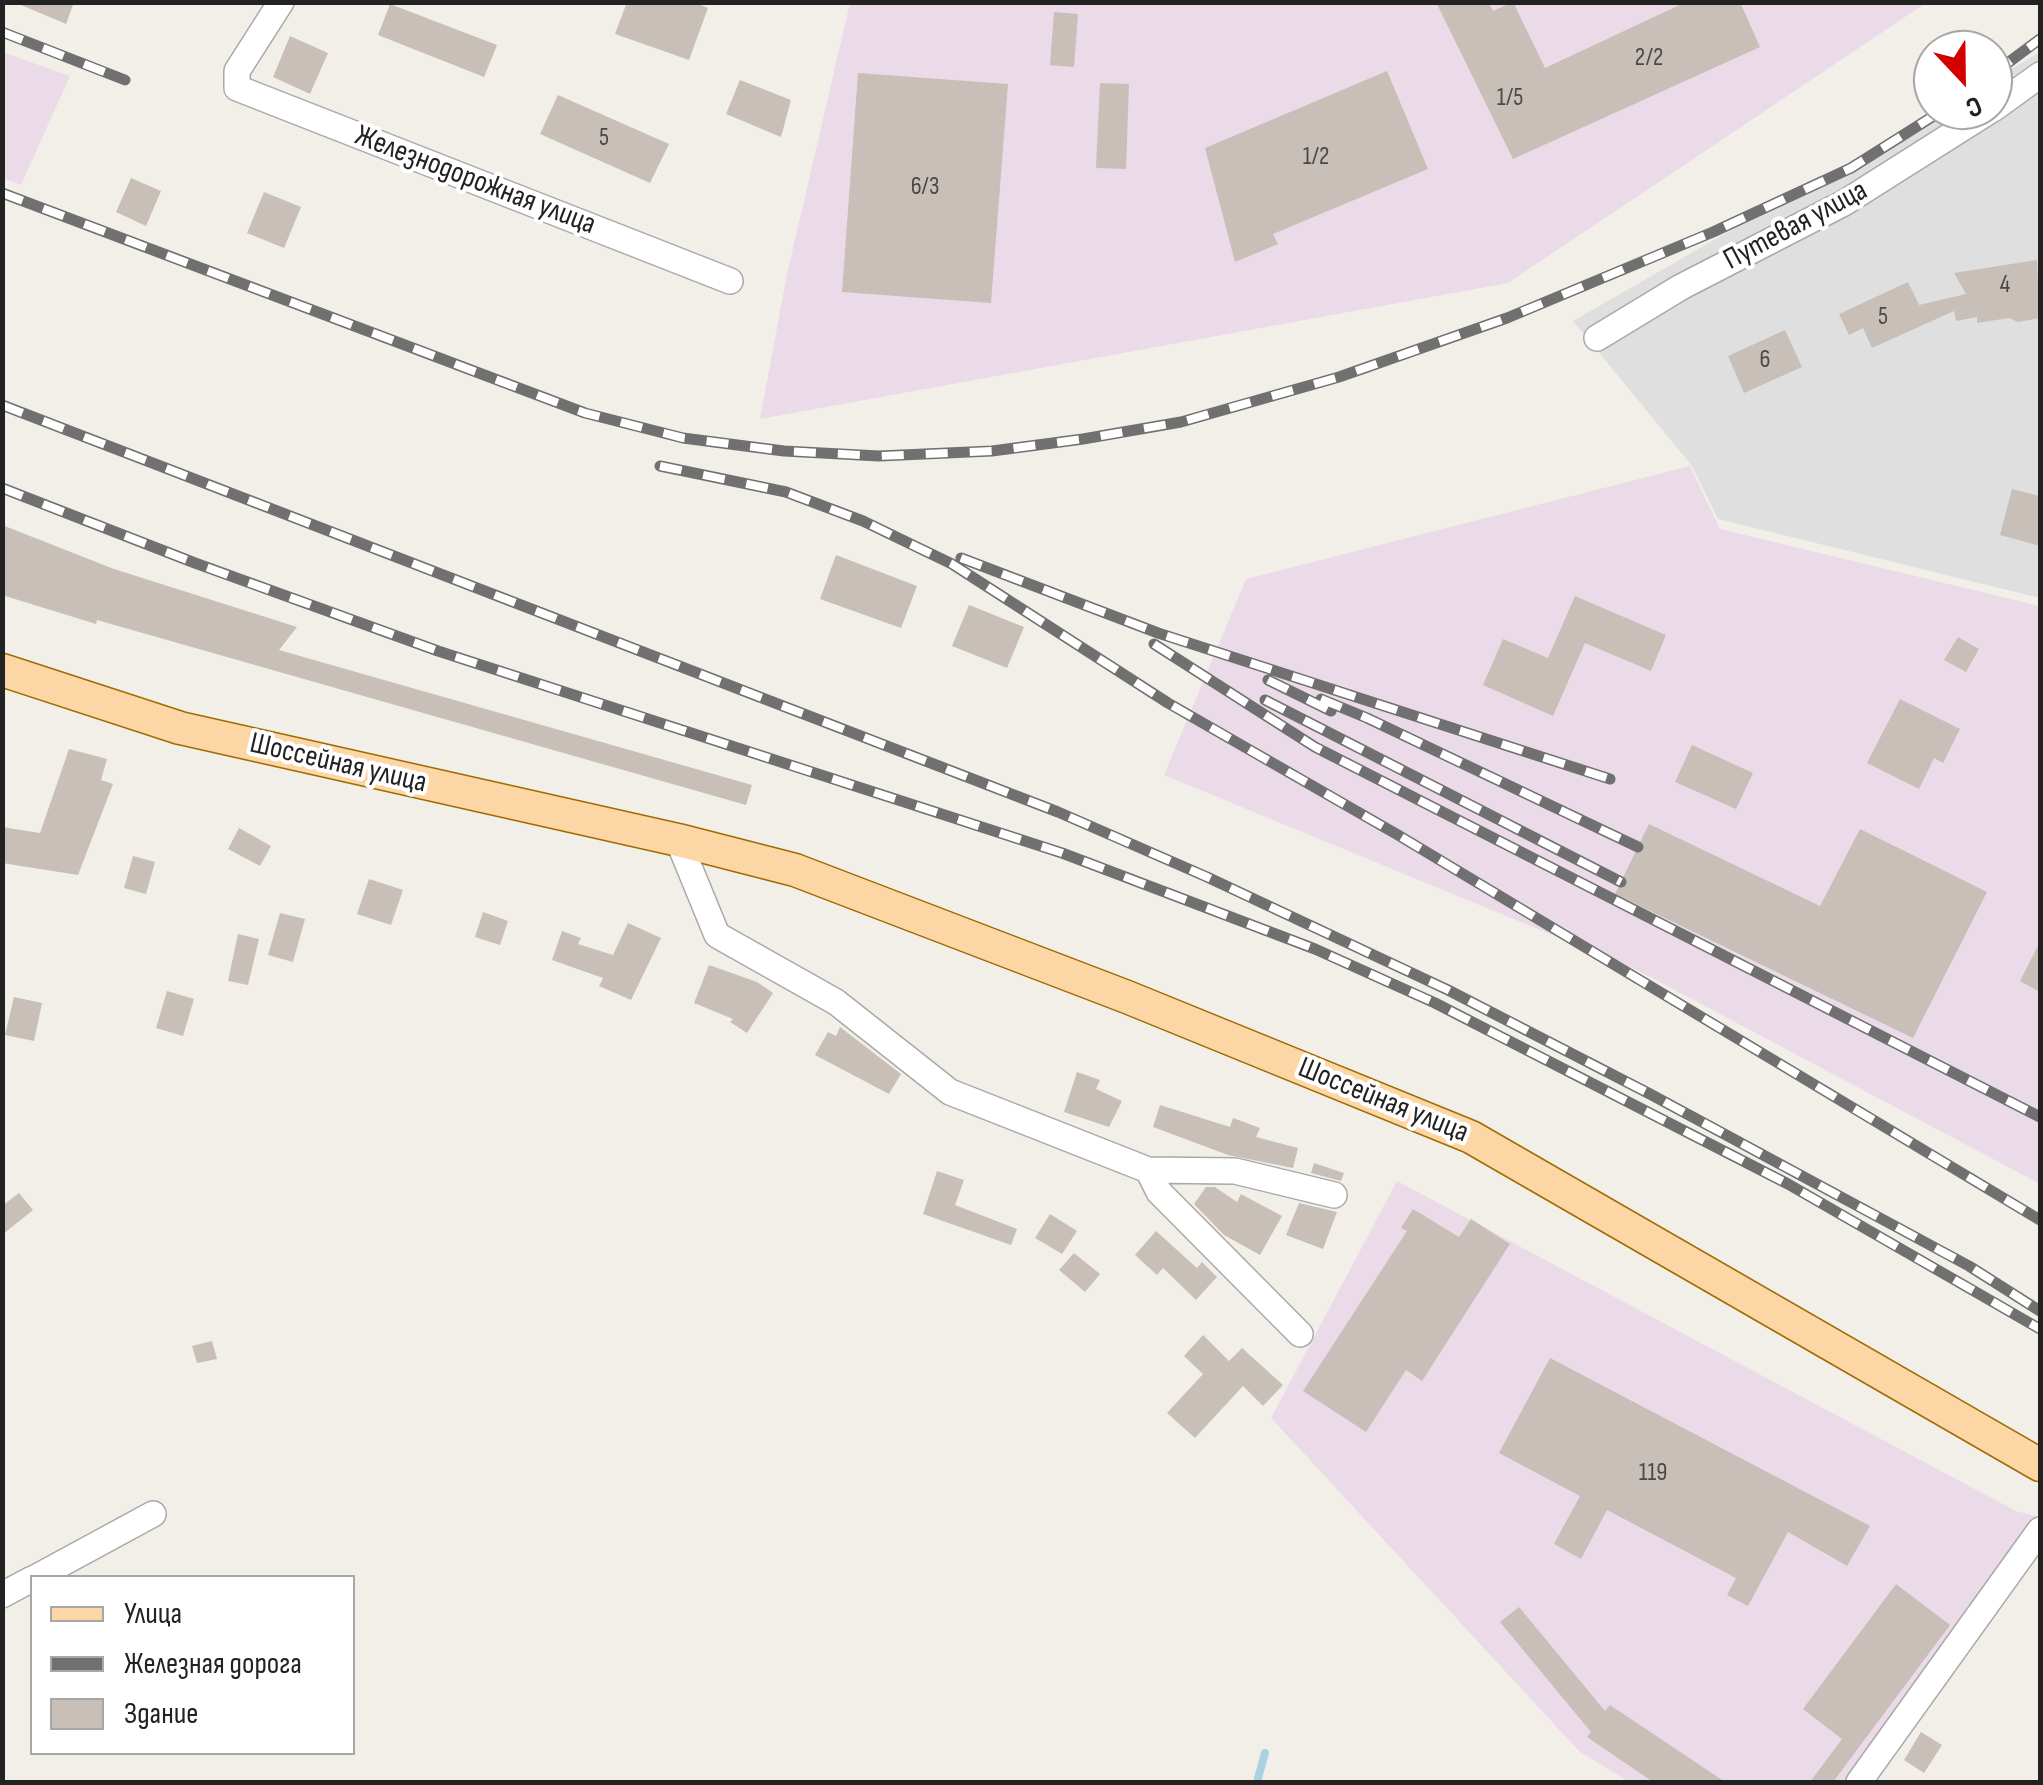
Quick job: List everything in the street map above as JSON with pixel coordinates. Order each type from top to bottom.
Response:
[{"type":"main road","name":"Шоссейная улица","points":[[2,670],[180,728],[795,870],[1127,997],[1471,1137],[2040,1465]]},
{"type":"street","name":"Железнодорожная улица","points":[[281,2],[237,71],[236,88],[730,280]]},
{"type":"street","name":"Путевая улица","points":[[2013,94],[2040,75]]},
{"type":"street","name":"Путевая улица","points":[[1598,338],[1681,288],[1844,203],[1959,130]]},
{"type":"street","points":[[678,840],[716,935],[836,1002],[950,1092],[1148,1170],[1235,1170],[1334,1196]]},
{"type":"street","points":[[1148,1170],[1159,1192],[1300,1334]]},
{"type":"street","points":[[40,1575],[153,1514]]},
{"type":"street","points":[[1859,1782],[2040,1530]]},
{"type":"street","points":[[2,1595],[30,1580]]},
{"type":"shaded area","points":[[850,3],[1926,3],[1508,283],[760,419],[787,274]]},
{"type":"shaded area","points":[[2,52],[70,76],[21,185],[3,178]]},
{"type":"shaded area","points":[[2040,52],[2040,598],[1718,519],[1692,466],[1573,321],[1913,126],[1913,130],[2013,130],[2013,68]]},
{"type":"shaded area","points":[[1690,466],[1720,529],[2040,606],[2040,1184],[1637,970],[1164,775],[1246,579]]},
{"type":"shaded area","points":[[1397,1181],[2016,1511],[2039,1517],[1849,1782],[1629,1782],[1579,1751],[1271,1418]]},
{"type":"building","points":[[14,2],[74,2],[66,24]]},
{"type":"building","points":[[627,2],[693,2],[708,8],[689,60],[615,34]]},
{"type":"building","points":[[1436,2],[1488,2],[1493,11],[1513,2],[1545,68],[1686,2],[1740,2],[1760,47],[1513,159]]},
{"type":"building","points":[[390,4],[497,45],[484,77],[378,35]]},
{"type":"building","points":[[1054,12],[1078,14],[1074,67],[1050,65]]},
{"type":"building","points":[[290,36],[328,53],[310,94],[273,77]]},
{"type":"building","points":[[1387,71],[1428,169],[1273,234],[1278,244],[1235,262],[1205,148]]},
{"type":"building","points":[[858,73],[1008,84],[991,303],[842,292]]},
{"type":"building","points":[[740,80],[791,100],[781,137],[726,114]]},
{"type":"building","points":[[1100,83],[1129,84],[1126,169],[1096,168]]},
{"type":"building","points":[[558,95],[669,144],[650,183],[540,134]]},
{"type":"building","points":[[131,178],[161,191],[146,226],[116,212]]},
{"type":"building","points":[[264,192],[301,207],[284,248],[247,233]]},
{"type":"building","points":[[2037,260],[2040,318],[1977,323],[1977,317],[1956,321],[1954,311],[1872,348],[1863,328],[1849,335],[1839,314],[1908,282],[1919,305],[1966,294],[1954,273]]},
{"type":"building","points":[[1785,330],[1802,367],[1744,393],[1728,356]]},
{"type":"building","points":[[2012,489],[2040,496],[2040,546],[2000,535]]},
{"type":"building","points":[[2,525],[114,569],[297,627],[279,650],[752,785],[746,805],[2,595]]},
{"type":"building","points":[[836,555],[917,586],[901,628],[820,599]]},
{"type":"building","points":[[1575,596],[1666,635],[1651,671],[1585,643],[1553,716],[1483,685],[1503,639],[1548,658]]},
{"type":"building","points":[[969,605],[1024,627],[1007,668],[952,646]]},
{"type":"building","points":[[1958,637],[1979,649],[1966,672],[1944,660]]},
{"type":"building","points":[[1900,699],[1960,729],[1943,763],[1934,758],[1919,789],[1867,763]]},
{"type":"building","points":[[1692,745],[1753,773],[1736,809],[1675,782]]},
{"type":"building","points":[[69,749],[107,759],[101,780],[113,784],[78,875],[2,863],[2,827],[40,833]]},
{"type":"building","points":[[1649,824],[1820,906],[1860,829],[1987,892],[1913,1038],[1615,894]]},
{"type":"building","points":[[239,828],[271,846],[260,866],[228,849]]},
{"type":"building","points":[[133,856],[155,862],[146,894],[124,888]]},
{"type":"building","points":[[369,879],[403,890],[391,925],[357,914]]},
{"type":"building","points":[[483,912],[508,921],[500,945],[475,937]]},
{"type":"building","points":[[280,913],[305,919],[293,962],[268,955]]},
{"type":"building","points":[[628,923],[661,938],[631,1000],[599,986],[603,978],[552,960],[562,931],[581,938],[578,944],[613,955]]},
{"type":"building","points":[[238,934],[259,939],[248,985],[228,981]]},
{"type":"building","points":[[2040,942],[2040,992],[2020,981]]},
{"type":"building","points":[[709,965],[757,982],[773,993],[747,1033],[730,1022],[733,1019],[694,1003]]},
{"type":"building","points":[[167,991],[194,999],[183,1036],[156,1028]]},
{"type":"building","points":[[14,997],[42,1003],[34,1041],[5,1035]]},
{"type":"building","points":[[840,1027],[901,1074],[889,1094],[815,1055],[828,1032],[836,1036]]},
{"type":"building","points":[[1077,1072],[1100,1080],[1096,1089],[1122,1101],[1109,1127],[1064,1112]]},
{"type":"building","points":[[1160,1105],[1230,1127],[1233,1118],[1260,1128],[1256,1137],[1298,1148],[1293,1168],[1228,1155],[1153,1127]]},
{"type":"building","points":[[1314,1163],[1344,1173],[1341,1181],[1311,1173]]},
{"type":"building","points":[[937,1171],[964,1180],[955,1205],[1017,1229],[1011,1245],[923,1214]]},
{"type":"building","points":[[1206,1187],[1215,1187],[1237,1202],[1241,1194],[1282,1216],[1260,1255],[1224,1235],[1194,1204]]},
{"type":"building","points":[[19,1193],[33,1210],[2,1235],[2,1206]]},
{"type":"building","points":[[1299,1203],[1337,1212],[1323,1249],[1286,1235]]},
{"type":"building","points":[[1413,1209],[1459,1237],[1471,1219],[1510,1244],[1422,1381],[1406,1370],[1366,1432],[1303,1391],[1407,1231],[1401,1228]]},
{"type":"building","points":[[1050,1214],[1077,1231],[1062,1254],[1035,1238]]},
{"type":"building","points":[[1156,1231],[1197,1268],[1202,1262],[1217,1277],[1196,1300],[1163,1268],[1157,1275],[1135,1255]]},
{"type":"building","points":[[1074,1253],[1100,1274],[1085,1292],[1059,1270]]},
{"type":"building","points":[[1203,1335],[1229,1361],[1242,1348],[1283,1385],[1263,1406],[1243,1386],[1195,1438],[1167,1413],[1203,1374],[1184,1356]]},
{"type":"building","points":[[212,1341],[217,1359],[197,1363],[192,1346]]},
{"type":"building","points":[[1550,1358],[1870,1526],[1847,1566],[1788,1532],[1748,1606],[1727,1595],[1736,1578],[1607,1510],[1581,1559],[1554,1544],[1580,1496],[1499,1453]]},
{"type":"building","points":[[1896,1584],[1950,1625],[1833,1782],[1810,1782],[1842,1739],[1803,1709]]},
{"type":"building","points":[[1519,1607],[1605,1711],[1610,1705],[1725,1782],[1653,1782],[1587,1737],[1591,1732],[1500,1622]]},
{"type":"building","points":[[1921,1732],[1942,1745],[1924,1773],[1904,1760]]},
{"type":"waterway","points":[[1257,1782],[1265,1753]]},
{"type":"railway","points":[[2,32],[125,80]]},
{"type":"railway","points":[[2013,59],[2040,39]]},
{"type":"railway","points":[[2,193],[585,413],[683,438],[784,451],[879,456],[992,451],[1083,439],[1181,422],[1339,377],[1507,318],[1713,232],[1851,168],[1913,129]]},
{"type":"railway","points":[[2,405],[1058,812],[1207,877],[1448,990],[1650,1094],[1969,1266],[2040,1311]]},
{"type":"railway","points":[[660,466],[786,492],[863,521],[952,564],[1168,703],[1398,835],[2040,1220]]},
{"type":"railway","points":[[2,488],[438,651],[1062,853],[1315,949],[1435,1003],[1788,1184],[2040,1329]]},
{"type":"railway","points":[[961,558],[1158,633],[1610,779]]},
{"type":"railway","points":[[1154,644],[1315,747],[2040,1117]]},
{"type":"railway","points":[[1268,680],[1331,711]]},
{"type":"railway","points":[[1321,699],[1638,847]]},
{"type":"railway","points":[[1265,700],[1621,882]]}]
